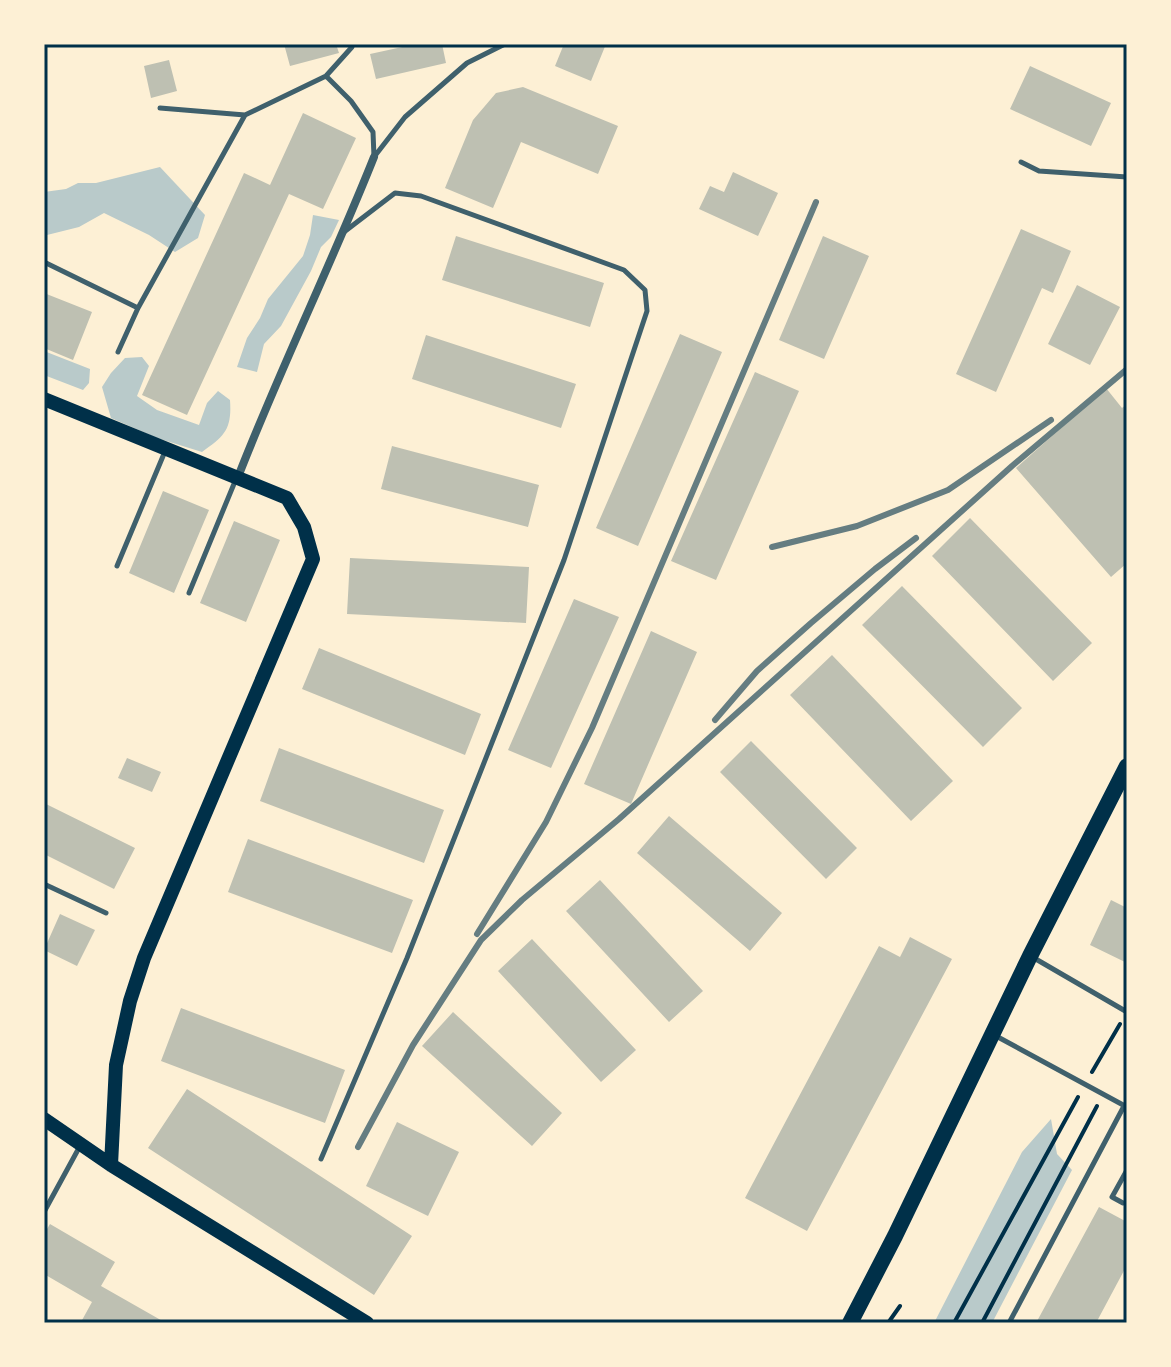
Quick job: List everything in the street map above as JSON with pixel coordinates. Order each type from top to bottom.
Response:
[{"type":"main road","points":[[44,399],[287,498],[304,527],[313,559],[144,958],[130,1001],[116,1065],[111,1165]]},
{"type":"main road","points":[[850,1323],[1127,766]]},
{"type":"main road","points":[[44,1119],[111,1165],[367,1323]]},
{"type":"street","points":[[238,477],[374,157]]},
{"type":"lane","points":[[160,108],[245,115],[326,76],[352,47],[351,44]]},
{"type":"lane","points":[[374,157],[405,117],[467,63],[505,44]]},
{"type":"lane","points":[[326,76],[351,101],[373,132],[374,157]]},
{"type":"lane","points":[[118,352],[138,308],[245,115]]},
{"type":"lane","points":[[1021,162],[1039,171],[1127,177]]},
{"type":"lane","points":[[321,1159],[407,958],[564,560],[647,311],[645,290],[624,270],[421,196],[395,193],[343,232]]},
{"type":"lane","points":[[44,262],[138,308]]},
{"type":"lane","points":[[117,566],[166,448]]},
{"type":"lane","points":[[189,593],[238,477]]},
{"type":"lane","points":[[44,884],[106,913]]},
{"type":"lane","points":[[1030,956],[1127,1012]]},
{"type":"lane","points":[[992,1034],[1126,1106],[1009,1323]]},
{"type":"lane","points":[[44,1212],[81,1145]]},
{"type":"lane","points":[[1123,1203],[1112,1197],[1127,1170]]},
{"type":"path","points":[[954,1323],[1116,1032]]},
{"type":"path","points":[[982,1323],[1103,1094]]},
{"type":"path","points":[[888,1323],[900,1306]]},
{"type":"shaded area","points":[[160,167],[205,215],[198,238],[175,252],[104,213],[79,227],[44,234],[44,192]]},
{"type":"shaded area","points":[[313,215],[339,220],[331,237],[321,247],[281,326],[264,344],[257,372],[237,367],[247,338],[268,299],[303,256]]},
{"type":"shaded area","points":[[44,351],[90,369],[89,383],[83,390],[44,375]]},
{"type":"shaded area","points":[[142,357],[149,366],[137,396],[157,410],[199,425],[207,403],[218,391],[230,400],[230,418],[225,431],[202,452],[157,438],[111,418],[102,387],[125,358]]},
{"type":"shaded area","points":[[1051,1119],[1057,1154],[1072,1170],[992,1323],[934,1323],[1022,1152]]},
{"type":"building","points":[[284,44],[336,44],[339,53],[290,66]]},
{"type":"building","points":[[416,44],[442,44],[446,63],[376,79],[370,54]]},
{"type":"building","points":[[564,44],[606,44],[591,81],[555,66]]},
{"type":"building","points":[[169,60],[177,91],[151,98],[144,66]]},
{"type":"building","points":[[1030,66],[1111,103],[1091,146],[1010,109]]},
{"type":"building","points":[[523,87],[618,126],[598,174],[521,142],[493,208],[445,188],[473,120],[496,93]]},
{"type":"building","points":[[303,113],[356,138],[323,209],[289,194],[187,415],[142,395],[244,173],[270,185]]},
{"type":"building","points":[[733,172],[778,193],[758,236],[699,209],[710,186],[724,192]]},
{"type":"building","points":[[1021,229],[1071,251],[1053,293],[1042,288],[996,392],[956,374]]},
{"type":"building","points":[[456,236],[604,283],[590,327],[442,280]]},
{"type":"building","points":[[823,236],[869,256],[824,359],[779,340]]},
{"type":"building","points":[[1077,285],[1120,307],[1090,365],[1048,344]]},
{"type":"building","points":[[44,293],[92,312],[73,360],[44,348]]},
{"type":"building","points":[[680,334],[722,352],[638,546],[596,528]]},
{"type":"building","points":[[426,335],[576,384],[561,428],[412,379]]},
{"type":"building","points":[[755,372],[799,391],[716,580],[671,561]]},
{"type":"building","points":[[1106,388],[1122,408],[1127,404],[1127,563],[1111,577],[1016,468]]},
{"type":"building","points":[[392,446],[539,485],[528,527],[381,489]]},
{"type":"building","points":[[163,491],[209,510],[174,593],[129,573]]},
{"type":"building","points":[[970,518],[1092,643],[1053,681],[932,556]]},
{"type":"building","points":[[234,521],[280,540],[246,622],[200,603]]},
{"type":"building","points":[[350,558],[529,567],[526,623],[347,614]]},
{"type":"building","points":[[902,586],[1022,708],[983,747],[862,625]]},
{"type":"building","points":[[574,599],[619,617],[551,768],[508,750]]},
{"type":"building","points":[[651,631],[697,652],[631,804],[584,784]]},
{"type":"building","points":[[319,648],[481,714],[465,755],[302,689]]},
{"type":"building","points":[[832,655],[953,781],[911,821],[790,695]]},
{"type":"building","points":[[751,741],[857,848],[826,879],[720,772]]},
{"type":"building","points":[[279,748],[444,810],[424,863],[260,801]]},
{"type":"building","points":[[127,758],[161,772],[152,792],[118,778]]},
{"type":"building","points":[[44,803],[135,848],[114,889],[44,854]]},
{"type":"building","points":[[669,816],[782,913],[750,951],[637,853]]},
{"type":"building","points":[[248,839],[413,900],[392,953],[228,892]]},
{"type":"building","points":[[600,880],[703,991],[669,1022],[566,911]]},
{"type":"building","points":[[1111,900],[1127,908],[1127,963],[1090,945]]},
{"type":"building","points":[[60,914],[95,930],[77,966],[44,950]]},
{"type":"building","points":[[910,937],[952,959],[807,1231],[745,1198],[879,946],[900,957]]},
{"type":"building","points":[[532,939],[636,1050],[601,1082],[498,971]]},
{"type":"building","points":[[181,1008],[345,1070],[325,1123],[161,1061]]},
{"type":"building","points":[[453,1012],[562,1113],[532,1146],[422,1046]]},
{"type":"building","points":[[187,1089],[412,1236],[374,1295],[148,1148]]},
{"type":"building","points":[[397,1122],[459,1152],[428,1216],[366,1186]]},
{"type":"building","points":[[1099,1207],[1127,1222],[1127,1265],[1096,1323],[1036,1323]]},
{"type":"building","points":[[50,1224],[115,1262],[101,1286],[166,1323],[81,1322],[92,1302],[44,1274],[44,1234]]},
{"type":"railway","points":[[477,934],[546,822],[592,728],[816,202]]},
{"type":"railway","points":[[358,1147],[413,1045],[481,940],[522,900],[619,819],[1012,466],[1127,369]]},
{"type":"railway","points":[[772,547],[857,526],[948,490],[1051,420]]},
{"type":"railway","points":[[715,720],[757,671],[875,569],[916,538]]}]
